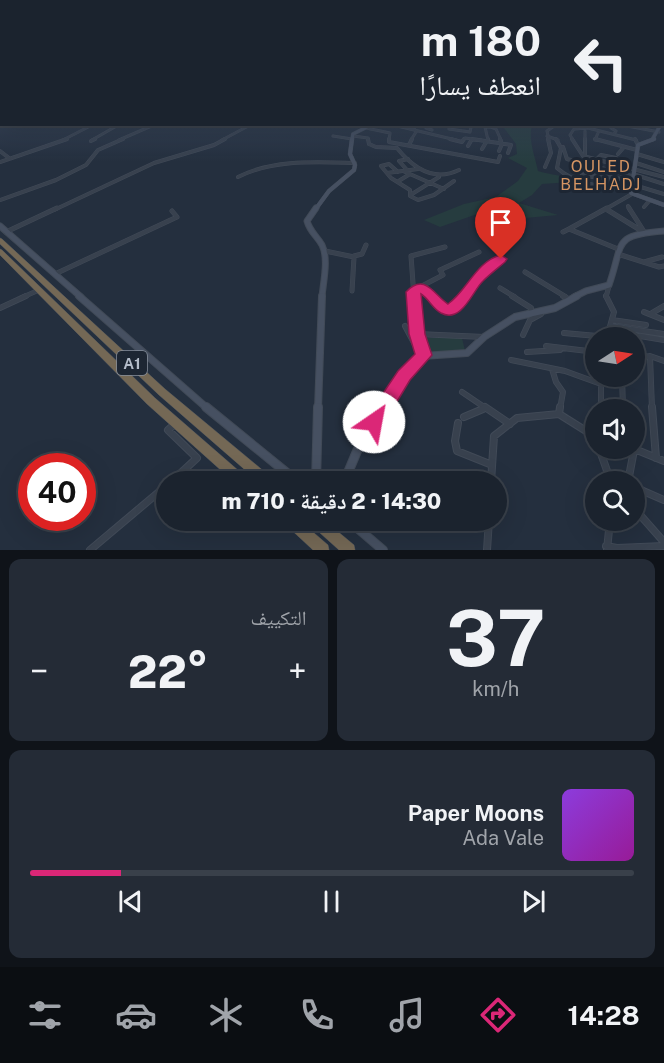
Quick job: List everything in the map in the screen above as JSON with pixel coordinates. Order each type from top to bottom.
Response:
[{"type":"highway","name":"A1","points":[[2,232],[162,392],[255,471]]},
{"type":"highway","name":"A1","points":[[0,251],[176,423],[231,471]]},
{"type":"highway","points":[[301,531],[323,550]]},
{"type":"highway","points":[[327,531],[349,550]]},
{"type":"street","points":[[0,162],[73,137],[91,126]]},
{"type":"street","points":[[91,141],[117,126]]},
{"type":"street","points":[[0,200],[56,180],[87,165],[98,150],[152,126]]},
{"type":"street","points":[[249,126],[214,146],[154,163],[2,232],[55,274],[199,402],[284,471]]},
{"type":"street","points":[[352,137],[370,126]]},
{"type":"street","points":[[398,126],[462,142],[465,138],[511,145],[508,153]]},
{"type":"street","points":[[412,129],[417,126]]},
{"type":"street","points":[[428,126],[426,128],[432,130]]},
{"type":"street","points":[[447,134],[450,126]]},
{"type":"street","points":[[468,146],[472,139],[471,126]]},
{"type":"street","points":[[483,149],[488,140],[485,126],[492,126],[496,129],[502,144],[499,151]]},
{"type":"street","points":[[545,167],[551,153],[547,131],[554,126]]},
{"type":"street","points":[[621,130],[627,126],[659,132]]},
{"type":"street","points":[[638,150],[653,140],[662,126]]},
{"type":"street","points":[[366,128],[390,133],[388,141],[496,162],[500,156]]},
{"type":"street","points":[[563,232],[632,192],[635,180],[636,169],[636,163],[638,150],[636,139],[585,128],[573,130],[571,139],[585,157],[596,160],[601,155],[616,158],[614,164],[636,169],[664,177]]},
{"type":"street","points":[[611,128],[616,130],[614,134]]},
{"type":"street","points":[[630,133],[637,128]]},
{"type":"street","points":[[449,129],[470,132]]},
{"type":"street","points":[[585,131],[585,157]]},
{"type":"street","points":[[409,145],[417,132]]},
{"type":"street","points":[[598,133],[595,140],[638,150],[664,162]]},
{"type":"street","points":[[333,136],[368,138],[369,144],[374,146],[396,147],[418,169],[454,181],[430,197],[418,200],[410,196],[411,190],[386,174],[381,165],[390,164],[400,172]]},
{"type":"street","points":[[547,136],[555,138],[567,159],[635,180],[664,194]]},
{"type":"street","points":[[352,137],[350,156],[355,164]]},
{"type":"street","points":[[618,145],[620,140]]},
{"type":"street","points":[[562,147],[563,151],[557,166],[559,170],[575,179],[632,192],[641,198],[664,205]]},
{"type":"street","points":[[618,154],[624,147]]},
{"type":"street","points":[[0,151],[9,158]]},
{"type":"street","points":[[238,177],[246,173],[312,158]]},
{"type":"street","points":[[408,159],[399,161],[408,174]]},
{"type":"street","points":[[298,162],[355,164]]},
{"type":"street","points":[[636,163],[664,172]]},
{"type":"street","points":[[316,471],[325,251],[321,242],[309,229],[307,221],[329,191],[351,174],[355,164]]},
{"type":"street","points":[[397,182],[418,169]]},
{"type":"street","points":[[411,194],[441,176],[451,176],[459,170]]},
{"type":"street","points":[[580,170],[664,184]]},
{"type":"street","points":[[386,174],[400,172],[408,174],[444,189]]},
{"type":"street","points":[[582,175],[609,180],[608,186]]},
{"type":"street","points":[[641,198],[643,192]]},
{"type":"street","points":[[644,207],[650,200]]},
{"type":"street","points":[[628,206],[645,232]]},
{"type":"street","points":[[605,209],[645,232]]},
{"type":"street","points":[[55,274],[177,217],[172,211]]},
{"type":"street","points":[[569,229],[643,262],[662,267]]},
{"type":"street","points":[[664,231],[645,232],[625,238],[618,251],[606,293],[614,312],[610,326],[664,334]]},
{"type":"street","points":[[569,235],[575,232]]},
{"type":"street","points":[[325,251],[353,256],[362,254],[366,245]]},
{"type":"street","points":[[423,356],[417,334],[411,256],[445,247]]},
{"type":"street","points":[[413,291],[443,275],[440,270],[479,252]]},
{"type":"street","points":[[352,291],[353,256]]},
{"type":"street","points":[[643,262],[662,257]]},
{"type":"street","points":[[413,291],[423,288],[448,311],[464,299],[475,280],[501,259]]},
{"type":"street","points":[[525,272],[570,300]]},
{"type":"street","points":[[350,471],[360,444],[404,376],[423,356],[467,354],[484,337],[515,317],[544,310],[586,291],[609,285]]},
{"type":"street","points":[[500,288],[528,306],[531,312]]},
{"type":"street","points":[[0,308],[39,290]]},
{"type":"street","points":[[651,314],[664,306]]},
{"type":"street","points":[[523,335],[530,320],[544,310]]},
{"type":"street","points":[[644,312],[664,320]]},
{"type":"street","points":[[612,320],[646,325]]},
{"type":"street","points":[[405,326],[423,356]]},
{"type":"street","points":[[564,333],[585,335]]},
{"type":"street","points":[[417,334],[484,337]]},
{"type":"street","points":[[645,337],[664,340]]},
{"type":"street","points":[[546,346],[585,351]]},
{"type":"street","points":[[527,352],[561,349]]},
{"type":"street","points":[[645,356],[664,361]]},
{"type":"street","points":[[649,357],[656,458]]},
{"type":"street","points":[[511,360],[585,379]]},
{"type":"street","points":[[552,369],[563,393],[559,414]]},
{"type":"street","points":[[462,393],[510,424]]},
{"type":"street","points":[[464,417],[483,408]]},
{"type":"street","points":[[492,471],[494,436],[523,416],[559,414],[585,431]]},
{"type":"street","points":[[176,423],[168,430],[197,458],[183,471]]},
{"type":"street","points":[[458,423],[455,441],[457,451],[492,465]]},
{"type":"street","points":[[645,454],[664,460]]},
{"type":"street","points":[[645,492],[664,500]]},
{"type":"street","points":[[90,550],[156,494]]},
{"type":"street","points":[[645,521],[664,544]]},
{"type":"street","points":[[360,531],[382,550]]},
{"type":"street","points":[[487,550],[488,531]]},
{"type":"street","points":[[608,531],[606,548],[618,549],[664,544]]},
{"type":"green space","points":[[506,126],[532,126],[531,142],[538,171],[560,176],[571,182],[542,184],[532,195],[519,203],[558,215],[525,218],[503,210],[486,211],[440,227],[424,220],[464,204],[496,197],[518,181],[527,168],[508,158],[517,154],[516,144],[504,128]]},
{"type":"green space","points":[[423,338],[462,338],[465,351],[426,351]]},
{"type":"district","name":"OULED BELHADJ","points":[[601,175]]},
{"type":"route","points":[[374,422],[404,376],[424,355],[417,334],[413,292],[423,288],[448,311],[464,299],[481,273],[501,259]]}]
